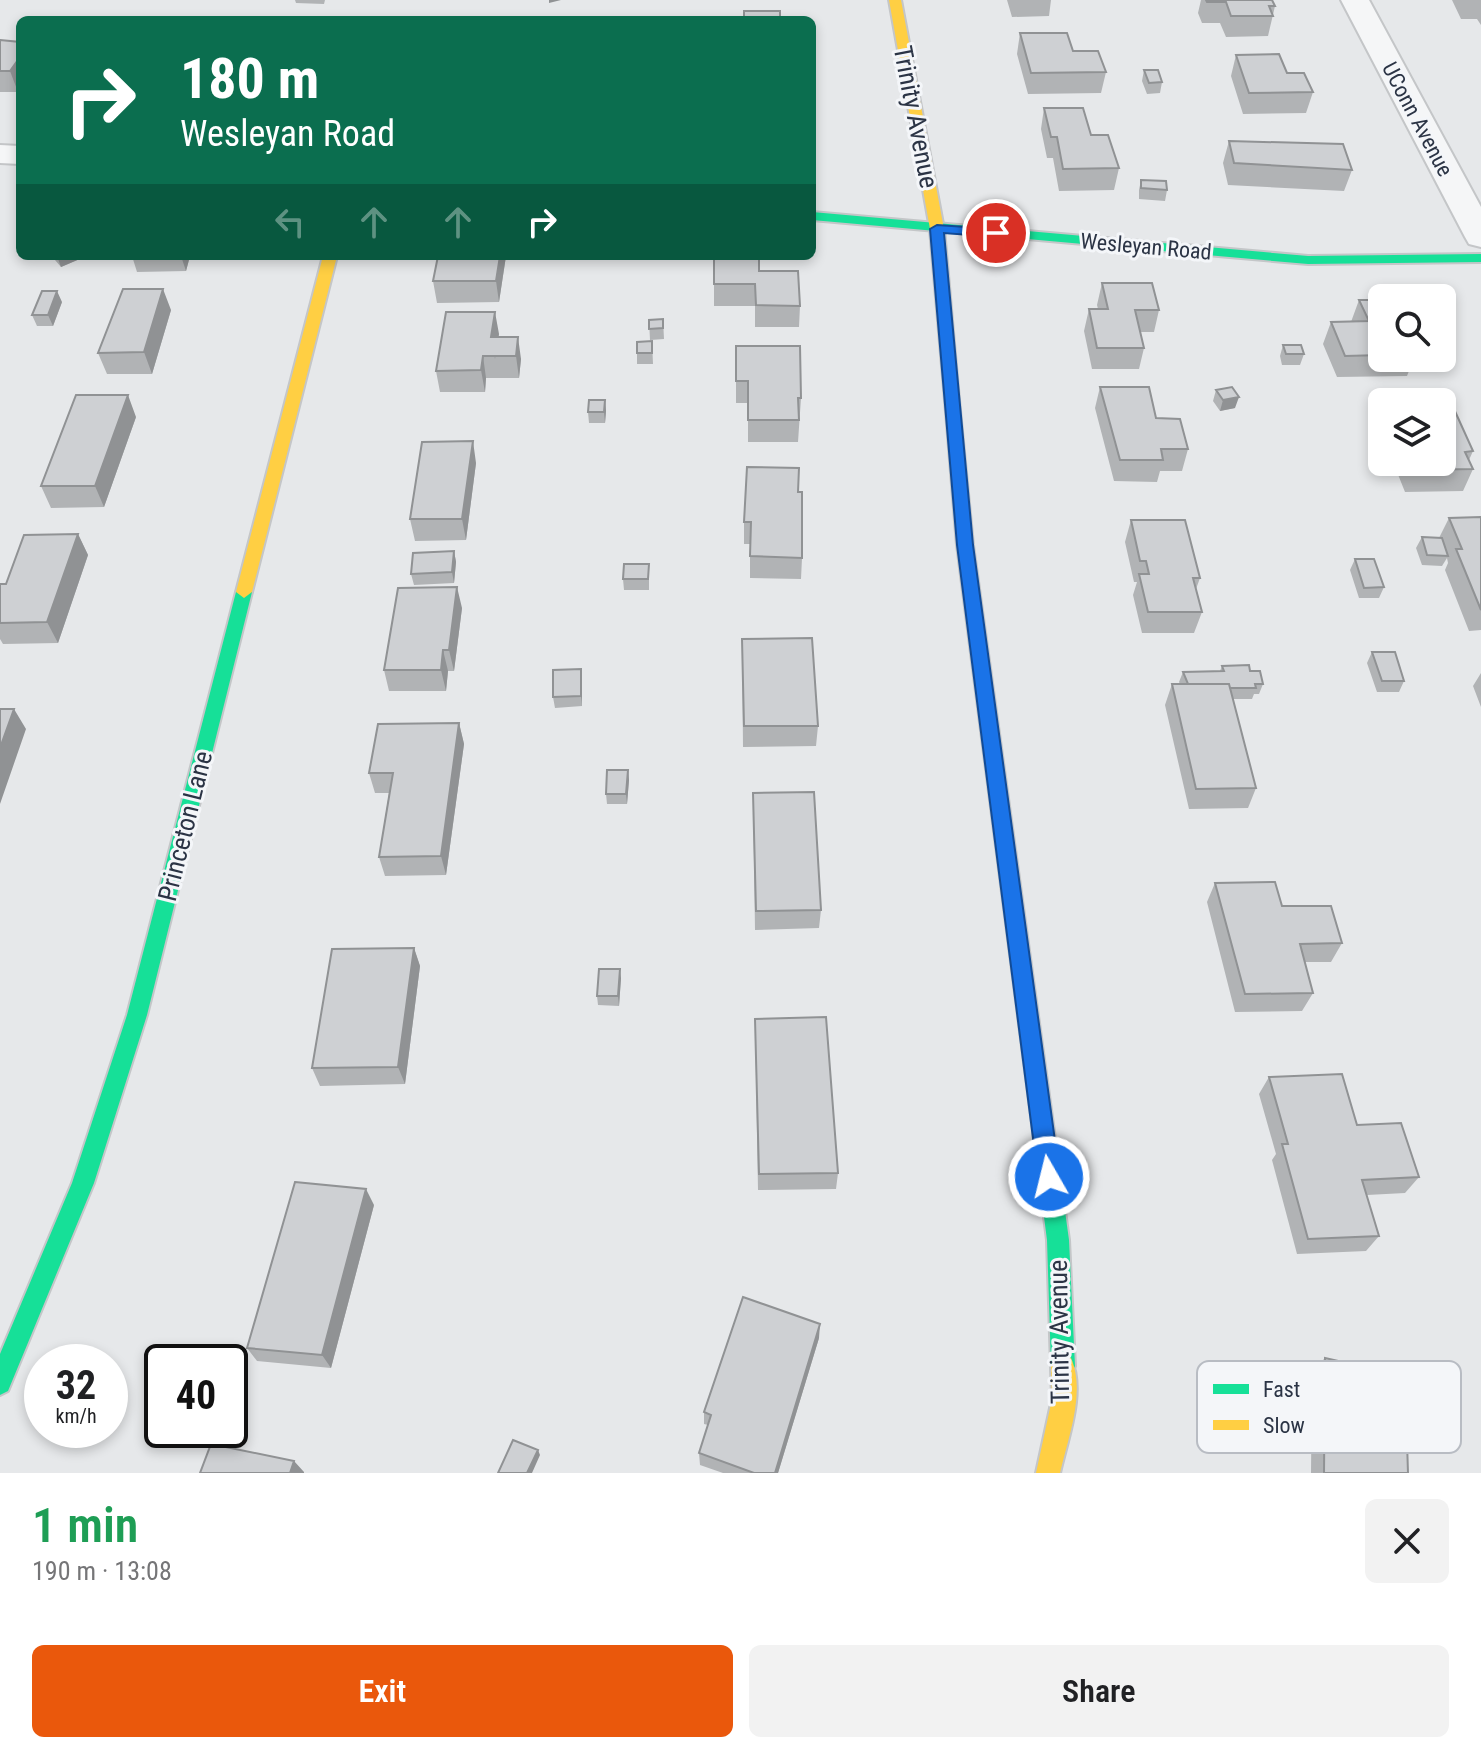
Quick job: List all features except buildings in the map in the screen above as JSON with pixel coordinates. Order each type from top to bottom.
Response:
[{"type":"street","name":"Trinity Avenue","points":[[895,0],[937,229],[965,545],[1058,1240],[1064,1399],[1048,1473]]},
{"type":"street","name":"UConn Avenue","points":[[1355,0],[1481,237]]},
{"type":"street","name":"Wesleyan Road","points":[[816,216],[1308,260],[1481,258]]},
{"type":"street","name":"Princeton Lane","points":[[0,1383],[83,1183],[137,1015],[329,260]]},
{"type":"traffic: fast","points":[[816,216],[1308,260],[1481,258]]},
{"type":"traffic: fast","points":[[952,400],[965,545],[1058,1240],[1063,1366]]},
{"type":"traffic: fast","points":[[0,1383],[83,1183],[137,1015],[244,592]]},
{"type":"traffic: slow","points":[[895,0],[937,229],[952,400]]},
{"type":"traffic: slow","points":[[244,592],[329,260]]},
{"type":"traffic: slow","points":[[1048,1473],[1064,1399],[1063,1366]]},
{"type":"route","points":[[996,233],[937,229],[965,545],[1049,1177]]}]
